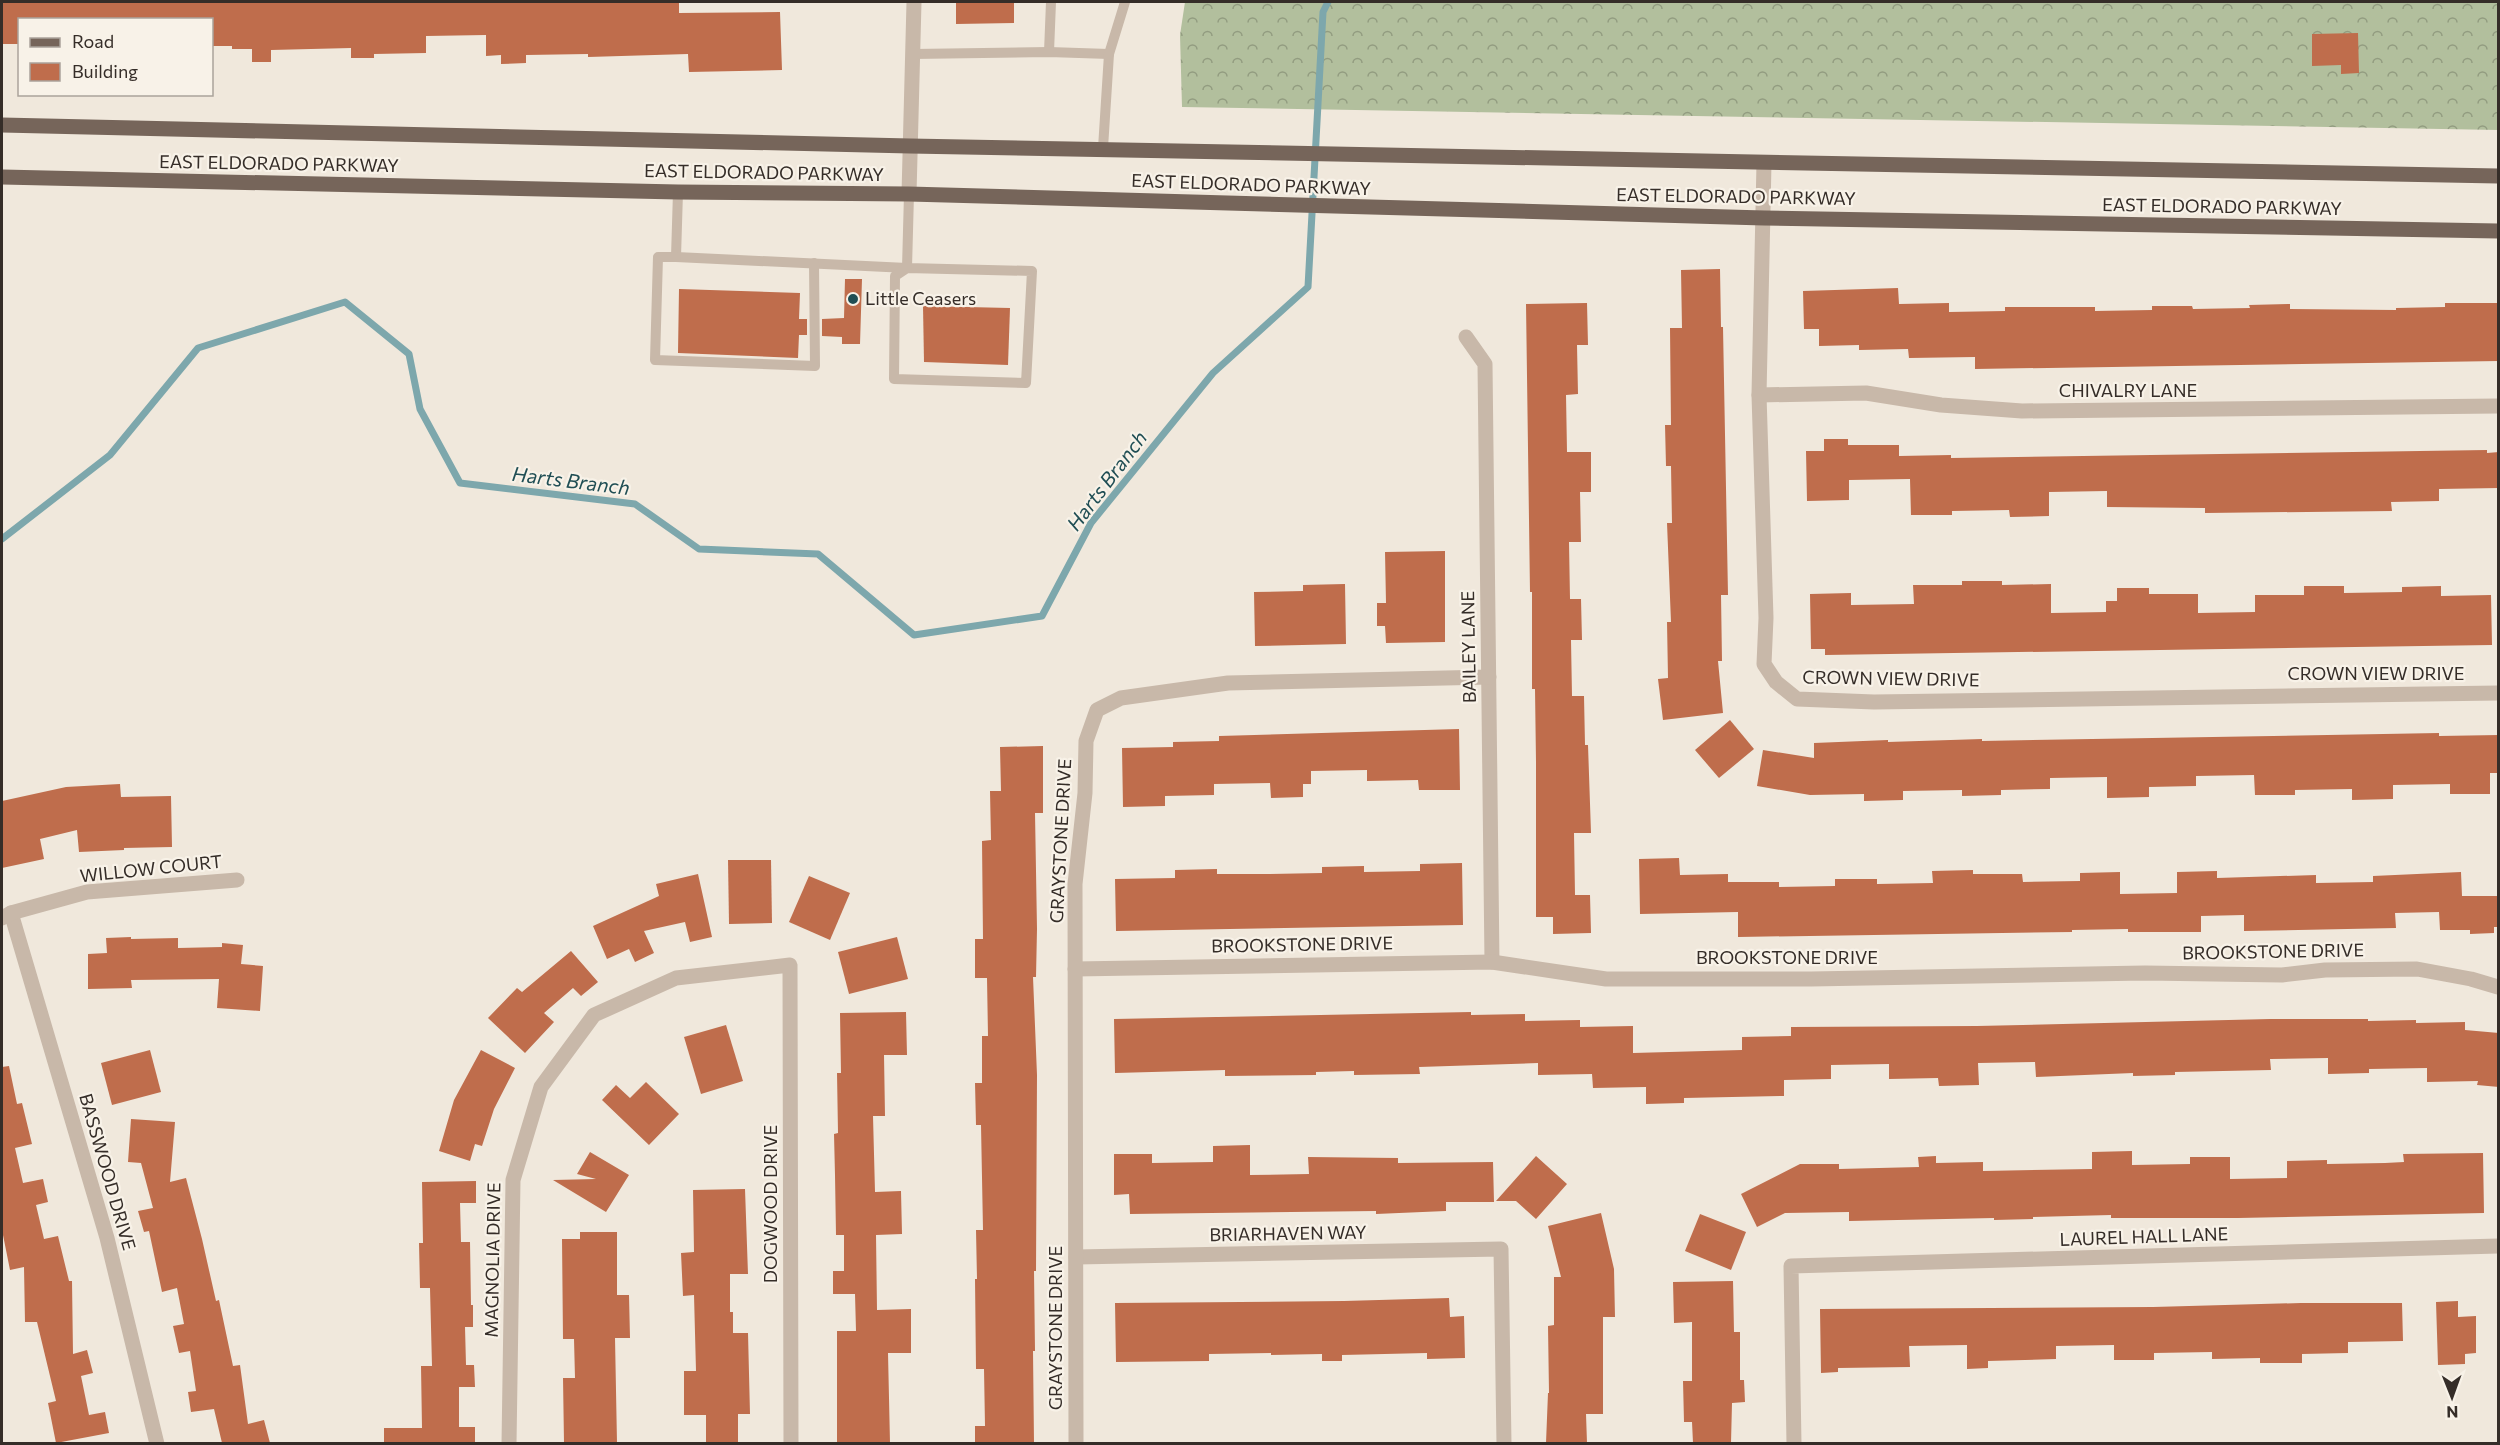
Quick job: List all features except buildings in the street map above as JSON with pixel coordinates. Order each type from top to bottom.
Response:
[{"type":"main road","name":"EAST ELDORADO PARKWAY","points":[[2,125],[910,146],[2499,176]]},
{"type":"main road","name":"EAST ELDORADO PARKWAY","points":[[2,177],[678,192],[909,194],[1764,218],[2499,231]]},
{"type":"street","points":[[909,194],[914,2]]},
{"type":"street","name":"CROWN VIEW DRIVE","points":[[1764,163],[1759,395],[1766,607],[1764,664],[1776,682],[1797,699],[1874,702],[2499,693]]},
{"type":"street","name":"BAILEY LANE","points":[[1466,337],[1485,364],[1492,962]]},
{"type":"street","name":"CHIVALRY LANE","points":[[1759,395],[1866,393],[1941,405],[2022,411],[2499,406]]},
{"type":"street","name":"GRAYSTONE DRIVE","points":[[1076,1443],[1075,884],[1084,793],[1086,741],[1097,710],[1121,698],[1228,683],[1489,677]]},
{"type":"street","name":"WILLOW COURT","points":[[6,915],[87,892],[237,880]]},
{"type":"street","name":"BASSWOOD DRIVE","points":[[6,915],[107,1238],[157,1443]]},
{"type":"street","name":"BROOKSTONE DRIVE","points":[[1075,969],[1492,962],[1606,979],[1811,979],[2145,973],[2282,975],[2325,970],[2417,969],[2499,987]]},
{"type":"street","name":"MAGNOLIA DRIVE","points":[[509,1443],[513,1180],[541,1087],[594,1015],[676,978],[790,965]]},
{"type":"street","name":"DOGWOOD DRIVE","points":[[790,965],[791,1443]]},
{"type":"street","name":"LAUREL HALL LANE","points":[[1794,1443],[1791,1266],[2499,1246]]},
{"type":"street","name":"BRIARHAVEN WAY","points":[[1076,1257],[1501,1249],[1504,1443]]},
{"type":"lane","points":[[1049,52],[1051,2]]},
{"type":"lane","points":[[1103,148],[1109,54],[1125,2]]},
{"type":"lane","points":[[913,54],[1049,52],[1109,54]]},
{"type":"lane","points":[[676,257],[678,192]]},
{"type":"lane","points":[[907,268],[909,194]]},
{"type":"lane","points":[[814,263],[815,366],[655,360],[658,257],[1032,271],[1026,383],[894,379],[895,276],[907,268]]},
{"type":"green space","points":[[1185,2],[2498,2],[2498,130],[1182,107],[1180,35]]},
{"type":"waterway","name":"Harts Branch","points":[[2,539],[110,455],[198,348],[345,302],[409,354],[420,409],[460,483],[635,504],[699,549],[818,554],[914,635],[1042,616],[1091,523],[1213,373],[1308,287],[1323,12],[1328,2]]},
{"type":"place","name":"Little Ceasers","points":[[853,299]]}]
